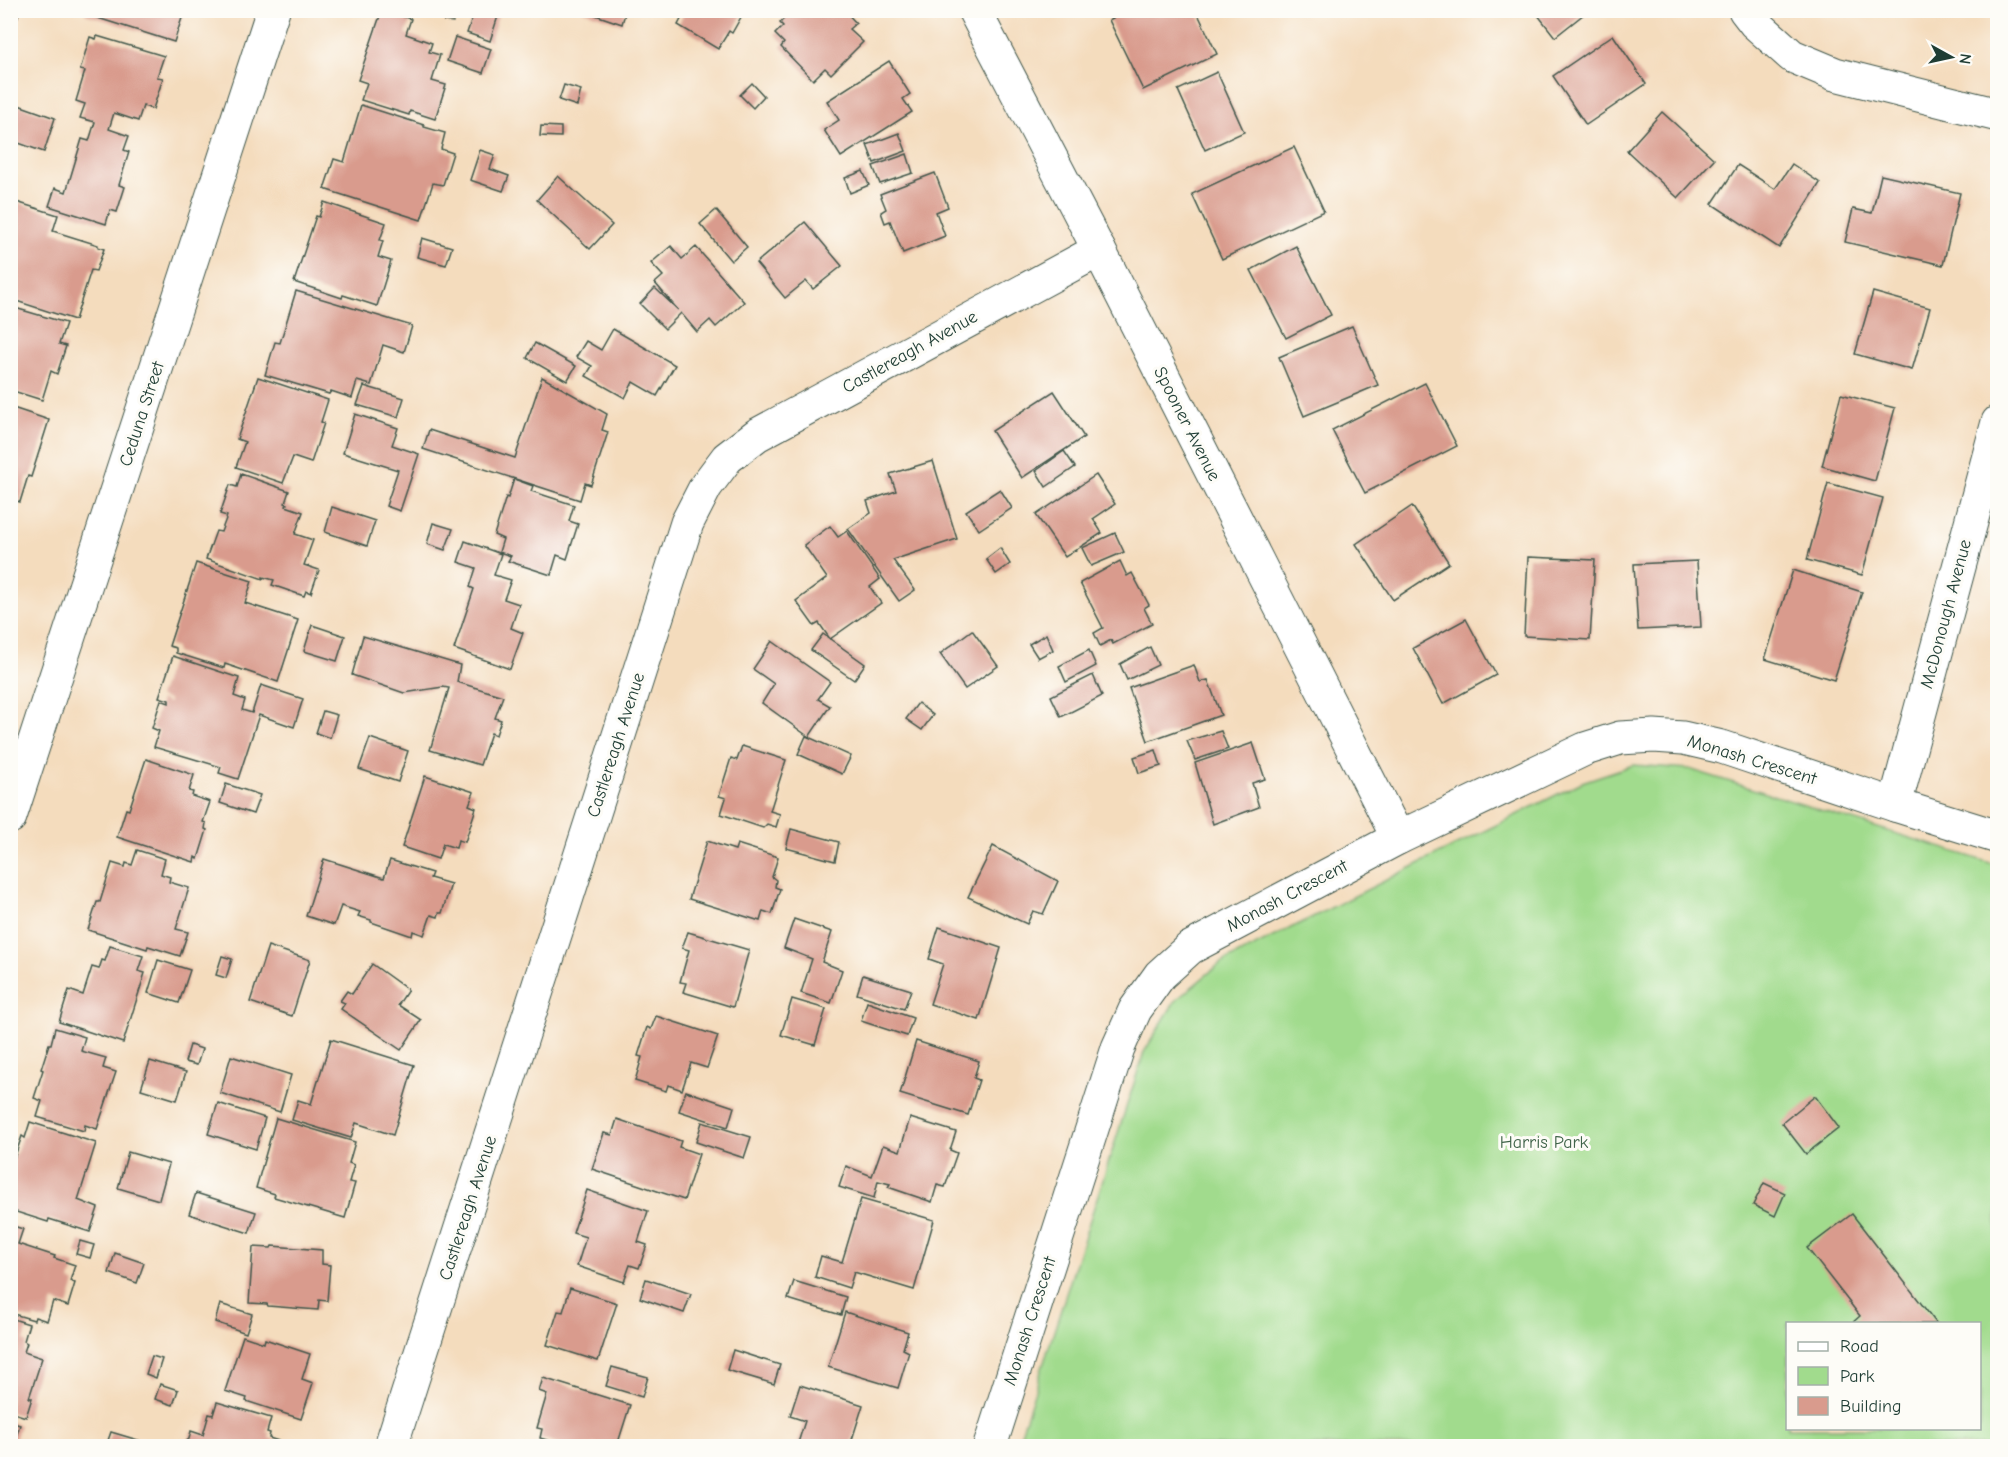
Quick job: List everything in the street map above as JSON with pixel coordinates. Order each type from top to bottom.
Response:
[{"type":"street","name":"Ceduna Street","points":[[10,817],[273,10]]},
{"type":"street","name":"Spooner Avenue","points":[[974,10],[1099,250],[1398,838]]},
{"type":"street","points":[[1745,10],[1755,23],[1792,56],[1835,74],[1998,115]]},
{"type":"street","name":"Castlereagh Avenue","points":[[391,1446],[687,523],[706,486],[727,458],[757,435],[1099,250]]},
{"type":"street","name":"McDonough Avenue","points":[[1895,805],[1998,422]]},
{"type":"street","name":"Monash Crescent","points":[[990,1446],[1119,1048],[1135,1010],[1160,975],[1190,948],[1398,838],[1585,749],[1620,738],[1683,738],[1722,747],[1998,837]]},
{"type":"green space","name":"Harris Park","points":[[1633,765],[1689,769],[1997,865],[1997,1446],[1017,1446],[1144,1052],[1175,1001],[1221,963],[1582,782]]},
{"type":"building","points":[[10,10],[20,10],[12,34],[16,36],[11,52]]},
{"type":"building","points":[[86,10],[181,10],[180,14],[183,15],[174,42],[85,14]]},
{"type":"building","points":[[382,10],[411,19],[406,34],[432,43],[429,52],[440,55],[432,81],[446,85],[435,119],[410,111],[409,115],[361,100],[367,83],[358,80]]},
{"type":"building","points":[[445,10],[455,10],[453,22],[444,21]]},
{"type":"building","points":[[475,10],[500,10],[490,41],[467,33]]},
{"type":"building","points":[[581,10],[626,10],[622,24]]},
{"type":"building","points":[[686,10],[745,10],[732,33],[729,31],[718,49],[678,25]]},
{"type":"building","points":[[792,10],[844,10],[856,23],[849,29],[863,42],[831,74],[825,68],[813,80],[781,47],[784,43],[775,34],[783,26],[780,23]]},
{"type":"building","points":[[1128,10],[1196,10],[1217,54],[1143,90],[1109,20]]},
{"type":"building","points":[[1534,10],[1589,10],[1555,37]]},
{"type":"building","points":[[1613,35],[1646,84],[1586,125],[1553,76]]},
{"type":"building","points":[[97,36],[164,56],[157,77],[163,78],[153,109],[143,106],[138,121],[114,113],[109,129],[129,136],[124,150],[129,152],[119,185],[125,187],[117,212],[110,210],[106,224],[49,206],[55,188],[66,192],[82,139],[89,141],[95,122],[80,118],[85,104],[76,101],[85,71],[80,70],[90,37],[96,39]]},
{"type":"building","points":[[455,37],[491,49],[483,73],[447,61]]},
{"type":"building","points":[[889,61],[910,94],[903,99],[912,112],[841,157],[824,130],[839,120],[827,101]]},
{"type":"building","points":[[1217,72],[1244,132],[1205,150],[1178,90]]},
{"type":"building","points":[[752,83],[764,96],[753,108],[740,95]]},
{"type":"building","points":[[564,85],[581,90],[577,106],[559,100]]},
{"type":"building","points":[[10,102],[55,118],[44,152],[10,140]]},
{"type":"building","points":[[361,105],[445,133],[441,149],[453,153],[443,185],[433,183],[421,220],[324,189],[334,159],[344,162]]},
{"type":"building","points":[[1662,112],[1714,159],[1678,198],[1627,151]]},
{"type":"building","points":[[541,126],[561,127],[561,137],[540,136]]},
{"type":"building","points":[[899,133],[906,151],[874,163],[867,145]]},
{"type":"building","points":[[1294,147],[1324,211],[1222,259],[1192,194]]},
{"type":"building","points":[[480,150],[495,155],[490,169],[509,176],[503,191],[470,180]]},
{"type":"building","points":[[907,154],[913,173],[880,184],[873,166]]},
{"type":"building","points":[[1792,164],[1820,183],[1779,248],[1712,204],[1738,165],[1775,189]]},
{"type":"building","points":[[863,171],[869,185],[850,193],[845,178]]},
{"type":"building","points":[[935,173],[948,207],[936,212],[945,236],[903,253],[890,221],[885,223],[881,212],[886,209],[880,194]]},
{"type":"building","points":[[1881,175],[1960,193],[1943,265],[1845,242],[1853,209],[1872,213]]},
{"type":"building","points":[[558,176],[612,225],[590,249],[537,200]]},
{"type":"building","points":[[10,200],[58,215],[53,231],[104,249],[96,271],[91,270],[75,320],[10,299]]},
{"type":"building","points":[[324,202],[386,223],[380,240],[383,241],[378,257],[391,261],[377,306],[343,295],[342,298],[294,282],[316,216],[319,217]]},
{"type":"building","points":[[716,210],[747,247],[731,261],[700,224]]},
{"type":"building","points":[[805,222],[842,266],[813,289],[806,281],[785,298],[756,263]]},
{"type":"building","points":[[422,238],[452,247],[446,265],[417,257]]},
{"type":"building","points":[[671,246],[682,259],[696,247],[744,302],[716,327],[710,320],[697,332],[681,313],[665,329],[640,304],[655,288],[678,310],[655,283],[663,276],[651,263]]},
{"type":"building","points":[[1296,246],[1331,315],[1286,338],[1251,270]]},
{"type":"building","points":[[296,291],[412,326],[404,352],[383,345],[371,385],[357,381],[352,398],[331,391],[329,394],[265,375],[275,342],[280,343]]},
{"type":"building","points":[[1873,292],[1930,308],[1912,370],[1855,354]]},
{"type":"building","points":[[15,308],[66,323],[59,344],[66,346],[57,374],[51,371],[42,400],[10,390],[10,310],[14,311]]},
{"type":"building","points":[[1352,326],[1378,385],[1304,416],[1279,357]]},
{"type":"building","points":[[613,329],[675,365],[657,396],[633,382],[625,398],[586,376],[592,366],[576,357],[586,341],[601,350]]},
{"type":"building","points":[[535,343],[576,366],[567,381],[527,358]]},
{"type":"building","points":[[258,377],[328,400],[321,422],[324,423],[311,463],[293,457],[283,483],[236,467],[245,442],[237,439]]},
{"type":"building","points":[[542,377],[607,414],[602,430],[608,432],[591,485],[585,483],[580,500],[423,449],[429,430],[515,458]]},
{"type":"building","points":[[1425,383],[1457,446],[1365,493],[1332,430]]},
{"type":"building","points":[[364,386],[404,398],[398,417],[357,405]]},
{"type":"building","points":[[1054,391],[1084,437],[1022,478],[992,431]]},
{"type":"building","points":[[1841,394],[1895,408],[1875,481],[1822,466]]},
{"type":"building","points":[[10,407],[49,420],[31,477],[28,476],[20,502],[10,499]]},
{"type":"building","points":[[355,414],[398,428],[392,445],[419,454],[400,511],[386,506],[398,470],[343,453]]},
{"type":"building","points":[[1064,451],[1075,467],[1046,487],[1036,471]]},
{"type":"building","points":[[933,461],[957,539],[893,560],[915,590],[899,601],[848,529],[871,513],[867,501],[896,491],[890,474]]},
{"type":"building","points":[[241,474],[289,491],[286,506],[303,512],[295,534],[313,540],[304,565],[319,570],[311,593],[306,591],[304,596],[272,585],[274,580],[263,577],[263,579],[206,559],[216,531],[221,532],[227,516],[220,514],[230,485],[237,487]]},
{"type":"building","points":[[1096,475],[1115,504],[1093,519],[1102,533],[1065,557],[1036,515]]},
{"type":"building","points":[[514,479],[533,486],[531,491],[574,505],[569,521],[578,524],[567,559],[557,555],[551,575],[508,561],[511,556],[499,552],[503,539],[494,535]]},
{"type":"building","points":[[1828,483],[1883,498],[1862,575],[1807,560]]},
{"type":"building","points":[[1000,489],[1012,508],[979,530],[966,511]]},
{"type":"building","points":[[1412,506],[1449,563],[1393,600],[1356,544]]},
{"type":"building","points":[[332,507],[375,521],[367,546],[325,532]]},
{"type":"building","points":[[433,523],[453,529],[445,550],[427,544]]},
{"type":"building","points":[[830,526],[838,537],[847,531],[880,579],[870,587],[881,603],[830,639],[819,623],[814,626],[796,601],[827,578],[804,545]]},
{"type":"building","points":[[1115,533],[1124,552],[1091,566],[1082,548]]},
{"type":"building","points":[[465,541],[501,554],[494,575],[511,580],[504,599],[519,604],[511,628],[523,633],[510,669],[454,649],[474,589],[470,587],[476,568],[458,562]]},
{"type":"building","points":[[1000,548],[1010,564],[996,574],[986,559]]},
{"type":"building","points":[[1528,557],[1595,560],[1590,640],[1524,636]]},
{"type":"building","points":[[1120,561],[1127,576],[1132,573],[1149,605],[1144,608],[1152,624],[1113,644],[1111,640],[1100,646],[1094,633],[1103,628],[1080,583]]},
{"type":"building","points":[[1697,561],[1701,627],[1638,630],[1634,564]]},
{"type":"building","points":[[196,563],[252,581],[245,603],[298,620],[278,682],[225,664],[224,668],[176,653],[176,648],[169,646]]},
{"type":"building","points":[[1793,570],[1862,592],[1834,680],[1765,659]]},
{"type":"building","points":[[1466,619],[1496,675],[1443,704],[1413,648]]},
{"type":"building","points":[[312,625],[345,636],[337,661],[304,651]]},
{"type":"building","points":[[972,630],[998,666],[965,689],[940,654]]},
{"type":"building","points":[[823,634],[865,664],[854,680],[811,650]]},
{"type":"building","points":[[1046,634],[1053,650],[1038,658],[1029,644]]},
{"type":"building","points":[[363,636],[460,665],[457,682],[503,696],[495,718],[501,720],[496,735],[491,733],[480,765],[430,750],[449,688],[404,693],[352,675]]},
{"type":"building","points":[[772,641],[830,682],[818,699],[830,706],[809,737],[762,703],[774,684],[753,669]]},
{"type":"building","points":[[1150,647],[1158,665],[1127,680],[1120,664]]},
{"type":"building","points":[[1089,650],[1096,666],[1066,682],[1059,666]]},
{"type":"building","points":[[173,656],[239,678],[234,696],[245,700],[242,710],[252,713],[261,685],[303,699],[294,727],[259,715],[238,779],[219,773],[221,767],[154,747],[159,731],[152,728],[161,700],[169,703],[169,700],[159,697]]},
{"type":"building","points":[[1194,665],[1200,682],[1208,680],[1221,715],[1148,741],[1129,688]]},
{"type":"building","points":[[1093,675],[1102,696],[1061,717],[1051,696]]},
{"type":"building","points":[[918,703],[933,715],[922,730],[906,719]]},
{"type":"building","points":[[323,711],[337,715],[330,738],[316,733]]},
{"type":"building","points":[[1221,731],[1228,749],[1195,760],[1187,741]]},
{"type":"building","points":[[806,736],[851,756],[842,774],[798,754]]},
{"type":"building","points":[[370,738],[408,751],[398,782],[359,769]]},
{"type":"building","points":[[1253,743],[1265,779],[1252,783],[1259,807],[1213,824],[1195,763]]},
{"type":"building","points":[[742,746],[786,760],[770,811],[780,814],[776,827],[767,824],[763,828],[721,814],[726,798],[719,796],[731,758],[737,760]]},
{"type":"building","points":[[1156,750],[1161,766],[1139,773],[1134,757]]},
{"type":"building","points":[[146,759],[194,775],[189,791],[193,792],[192,796],[210,802],[203,822],[206,823],[205,829],[207,830],[198,859],[195,857],[194,862],[117,837],[126,809],[129,810]]},
{"type":"building","points":[[425,776],[474,792],[469,805],[476,808],[465,842],[458,840],[456,848],[443,844],[438,859],[402,847]]},
{"type":"building","points":[[226,784],[260,795],[253,814],[220,803]]},
{"type":"building","points":[[791,829],[839,842],[835,861],[786,848]]},
{"type":"building","points":[[707,841],[735,850],[737,844],[778,857],[772,877],[776,880],[775,887],[780,889],[772,914],[763,911],[760,921],[689,899]]},
{"type":"building","points":[[993,846],[1058,881],[1043,914],[1033,911],[1027,924],[968,897]]},
{"type":"building","points":[[137,850],[165,859],[161,874],[170,877],[169,882],[189,888],[176,929],[188,932],[180,956],[148,946],[147,949],[88,930],[97,902],[100,902],[112,863],[125,867],[126,863],[132,865]]},
{"type":"building","points":[[324,859],[384,878],[390,860],[432,873],[430,878],[451,884],[442,913],[439,913],[438,917],[431,915],[424,935],[413,931],[412,936],[371,922],[371,920],[358,916],[360,912],[341,906],[334,925],[306,916]]},
{"type":"building","points":[[794,919],[832,932],[822,962],[842,970],[831,1003],[801,993],[812,959],[784,948]]},
{"type":"building","points":[[939,927],[1001,948],[979,1020],[930,1004],[943,964],[929,959]]},
{"type":"building","points":[[688,932],[749,950],[733,1007],[683,992],[686,983],[680,982],[689,950],[682,948]]},
{"type":"building","points":[[110,946],[143,956],[138,971],[145,973],[123,1043],[59,1022],[69,990],[83,995],[92,967],[99,969],[102,960],[105,961]]},
{"type":"building","points":[[268,946],[310,960],[292,1016],[250,1002]]},
{"type":"building","points":[[222,956],[232,959],[226,978],[216,975]]},
{"type":"building","points":[[158,960],[190,970],[179,1003],[148,993]]},
{"type":"building","points":[[372,964],[408,990],[398,1005],[421,1020],[401,1050],[341,1009],[345,1003],[340,1001],[347,991],[352,994]]},
{"type":"building","points":[[863,975],[911,990],[904,1009],[857,994]]},
{"type":"building","points":[[792,999],[826,1009],[815,1045],[781,1035]]},
{"type":"building","points":[[867,1002],[913,1018],[907,1036],[861,1021]]},
{"type":"building","points":[[656,1016],[718,1036],[707,1068],[691,1063],[682,1090],[668,1085],[666,1091],[635,1081],[642,1057],[638,1056],[647,1027],[651,1029]]},
{"type":"building","points":[[55,1028],[85,1037],[81,1051],[106,1058],[103,1068],[116,1072],[97,1129],[85,1125],[84,1131],[37,1117],[42,1101],[34,1098]]},
{"type":"building","points":[[331,1039],[414,1065],[393,1135],[356,1123],[351,1138],[292,1120],[298,1100],[311,1104]]},
{"type":"building","points":[[916,1041],[979,1061],[974,1078],[979,1080],[968,1115],[900,1094]]},
{"type":"building","points":[[190,1045],[202,1049],[197,1065],[185,1062]]},
{"type":"building","points":[[231,1056],[291,1075],[280,1112],[220,1093]]},
{"type":"building","points":[[150,1061],[186,1072],[177,1100],[141,1089]]},
{"type":"building","points":[[686,1091],[734,1107],[728,1127],[679,1111]]},
{"type":"building","points":[[1815,1096],[1839,1128],[1806,1154],[1782,1123]]},
{"type":"building","points":[[218,1103],[265,1118],[256,1149],[208,1134]]},
{"type":"building","points":[[276,1118],[355,1142],[349,1163],[354,1165],[349,1182],[355,1183],[345,1218],[274,1197],[275,1194],[256,1188]]},
{"type":"building","points":[[910,1118],[956,1132],[950,1150],[957,1153],[945,1187],[937,1185],[932,1202],[888,1187],[890,1184],[878,1181],[874,1198],[839,1187],[846,1166],[872,1176],[883,1145],[900,1151]]},
{"type":"building","points":[[617,1119],[681,1141],[679,1147],[699,1154],[684,1200],[592,1169],[604,1133],[612,1135]]},
{"type":"building","points":[[30,1122],[96,1143],[78,1200],[98,1208],[90,1232],[10,1210],[10,1170],[22,1136],[25,1138]]},
{"type":"building","points":[[702,1122],[751,1137],[744,1158],[696,1142]]},
{"type":"building","points":[[128,1152],[169,1164],[159,1200],[118,1188]]},
{"type":"building","points":[[1764,1183],[1785,1193],[1775,1216],[1753,1205]]},
{"type":"building","points":[[587,1190],[648,1211],[638,1242],[647,1245],[639,1268],[630,1265],[624,1282],[577,1266],[586,1237],[573,1233]]},
{"type":"building","points":[[196,1193],[256,1212],[249,1233],[189,1214]]},
{"type":"building","points":[[861,1199],[934,1220],[914,1290],[854,1272],[849,1288],[815,1277],[821,1256],[842,1262]]},
{"type":"building","points":[[1852,1214],[1935,1322],[1853,1322],[1860,1316],[1807,1248]]},
{"type":"building","points":[[10,1225],[23,1229],[18,1244],[75,1265],[70,1281],[75,1283],[68,1306],[53,1301],[47,1321],[10,1313]]},
{"type":"building","points":[[80,1241],[94,1245],[90,1258],[76,1254]]},
{"type":"building","points":[[272,1246],[322,1250],[322,1264],[330,1265],[327,1301],[319,1300],[318,1310],[249,1303],[253,1247],[271,1248]]},
{"type":"building","points":[[115,1253],[144,1263],[137,1283],[109,1273]]},
{"type":"building","points":[[646,1279],[691,1294],[684,1313],[640,1298]]},
{"type":"building","points":[[794,1281],[846,1297],[841,1315],[788,1299]]},
{"type":"building","points":[[570,1288],[617,1303],[598,1361],[547,1345],[558,1311],[563,1312]]},
{"type":"building","points":[[220,1304],[252,1314],[246,1333],[215,1322]]},
{"type":"building","points":[[845,1312],[908,1332],[903,1349],[909,1352],[898,1388],[828,1367]]},
{"type":"building","points":[[10,1318],[29,1324],[24,1341],[27,1343],[24,1352],[42,1358],[29,1398],[32,1398],[26,1417],[10,1412]]},
{"type":"building","points":[[243,1336],[264,1343],[265,1339],[310,1354],[302,1379],[313,1383],[301,1419],[246,1401],[247,1398],[225,1391]]},
{"type":"building","points":[[733,1350],[780,1365],[774,1384],[727,1370]]},
{"type":"building","points":[[152,1356],[162,1359],[156,1378],[146,1374]]},
{"type":"building","points":[[612,1367],[648,1377],[642,1397],[606,1386]]},
{"type":"building","points":[[543,1378],[630,1405],[617,1446],[593,1443],[592,1446],[566,1446],[540,1438],[542,1429],[537,1428],[547,1394],[539,1391]]},
{"type":"building","points":[[160,1384],[178,1390],[173,1405],[155,1399]]},
{"type":"building","points":[[800,1385],[863,1405],[850,1446],[797,1446],[805,1421],[790,1416]]},
{"type":"building","points":[[217,1402],[271,1418],[267,1432],[270,1433],[269,1438],[288,1444],[287,1446],[180,1446],[189,1439],[191,1431],[203,1435],[209,1414],[213,1415]]},
{"type":"building","points":[[10,1422],[20,1425],[13,1446],[10,1446]]},
{"type":"building","points":[[111,1432],[158,1446],[106,1446]]}]
